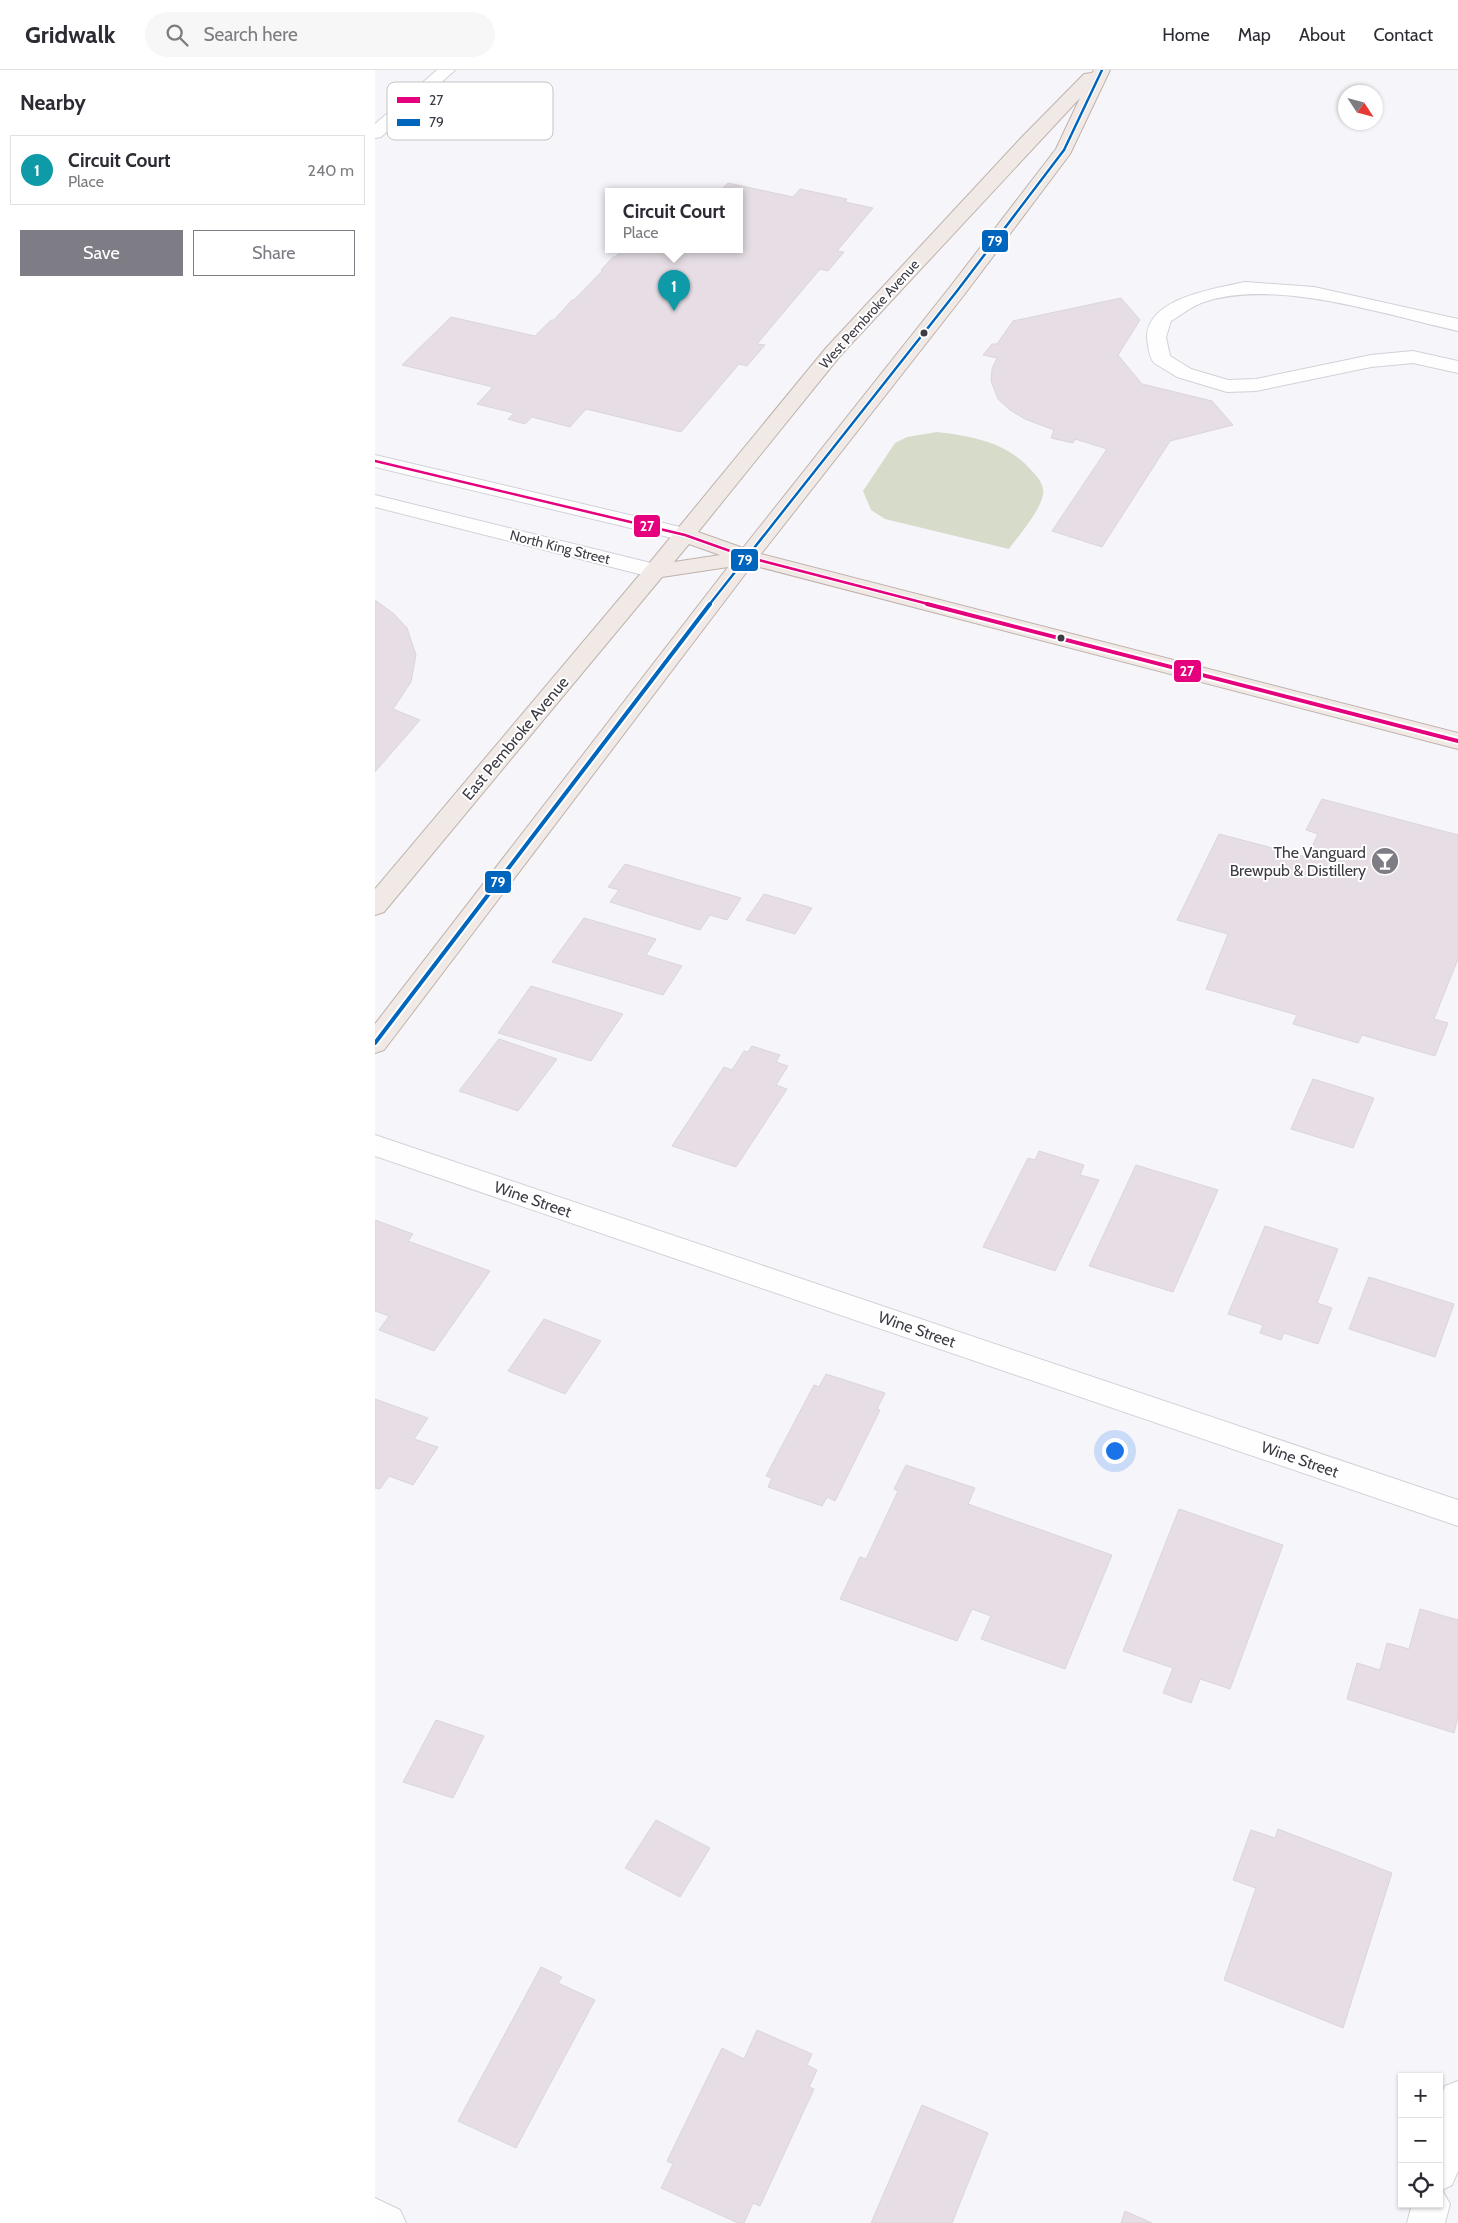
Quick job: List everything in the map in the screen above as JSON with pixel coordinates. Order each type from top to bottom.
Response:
[{"type":"main road","name":"West Pembroke Avenue","points":[[655,571],[833,352],[1027,142],[1100,70]]},
{"type":"main road","name":"West Pembroke Avenue","points":[[747,557],[957,291],[1064,150],[1100,70]]},
{"type":"main road","name":"North King Street","points":[[685,535],[747,557],[1458,741]]},
{"type":"main road","name":"North King Street","points":[[655,571],[747,557]]},
{"type":"main road","points":[[375,1043],[747,557]]},
{"type":"main road","name":"East Pembroke Avenue","points":[[375,906],[655,571]]},
{"type":"street","points":[[433,82],[447,70]]},
{"type":"street","points":[[375,133],[387,122]]},
{"type":"street","points":[[1458,325],[1314,293],[1245,288],[1197,298],[1162,318],[1156,337],[1161,359],[1184,373],[1227,386],[1256,385],[1371,361],[1413,357],[1458,366]]},
{"type":"street","name":"North King Street","points":[[375,460],[685,535]]},
{"type":"street","name":"North King Street","points":[[375,501],[655,571]]},
{"type":"street","name":"Wine Street","points":[[375,1146],[1458,1513]]},
{"type":"street","points":[[1441,2163],[1458,2100]]},
{"type":"street","points":[[1426,2223],[1430,2208]]},
{"type":"street","points":[[375,2217],[387,2223]]},
{"type":"green space","points":[[937,432],[975,438],[1000,447],[1021,460],[1040,481],[1043,496],[1036,512],[1009,549],[885,519],[871,510],[863,491],[895,443],[907,437]]},
{"type":"building","points":[[728,183],[793,197],[800,189],[847,199],[845,202],[873,208],[837,251],[844,252],[828,271],[820,269],[757,344],[765,345],[747,366],[739,364],[681,432],[586,409],[570,427],[532,417],[525,424],[508,419],[514,413],[477,404],[493,387],[402,365],[451,317],[535,336],[551,320],[554,320],[603,270],[601,270],[613,257],[620,253],[743,253],[743,188],[723,188]]},
{"type":"building","points":[[1121,298],[1140,320],[1118,355],[1142,384],[1212,401],[1233,425],[1170,441],[1102,547],[1052,531],[1107,449],[1075,439],[1073,443],[1051,438],[1054,430],[1025,419],[1010,410],[998,399],[991,381],[992,369],[997,358],[983,355],[992,344],[997,344],[1013,321]]},
{"type":"building","points":[[375,600],[394,614],[407,628],[416,655],[411,682],[393,709],[420,720],[375,772]]},
{"type":"building","points":[[1322,799],[1458,835],[1458,959],[1434,1019],[1448,1023],[1435,1056],[1362,1035],[1358,1043],[1293,1024],[1297,1015],[1206,989],[1228,934],[1177,920],[1219,834],[1307,857],[1318,834],[1306,830]]},
{"type":"building","points":[[625,864],[741,898],[727,920],[710,915],[700,930],[610,902],[619,890],[608,887]]},
{"type":"building","points":[[764,894],[812,908],[795,934],[746,920]]},
{"type":"building","points":[[584,918],[656,939],[646,955],[682,966],[663,995],[552,962]]},
{"type":"building","points":[[531,986],[623,1014],[591,1061],[498,1033]]},
{"type":"building","points":[[499,1039],[557,1059],[518,1111],[459,1091]]},
{"type":"building","points":[[752,1046],[780,1055],[776,1062],[788,1066],[776,1085],[787,1089],[736,1167],[672,1146],[724,1067],[732,1070],[744,1051],[748,1052]]},
{"type":"building","points":[[1313,1079],[1374,1098],[1353,1148],[1291,1129]]},
{"type":"building","points":[[1039,1151],[1084,1165],[1080,1175],[1099,1180],[1055,1271],[983,1247],[1028,1158],[1035,1160]]},
{"type":"building","points":[[1136,1165],[1218,1190],[1173,1292],[1089,1266]]},
{"type":"building","points":[[375,1220],[413,1234],[408,1241],[490,1271],[434,1351],[379,1330],[389,1316],[375,1311]]},
{"type":"building","points":[[1265,1226],[1338,1249],[1317,1303],[1332,1308],[1318,1344],[1284,1333],[1281,1340],[1260,1333],[1263,1325],[1228,1314]]},
{"type":"building","points":[[1369,1277],[1454,1304],[1435,1357],[1349,1329]]},
{"type":"building","points":[[544,1319],[601,1341],[565,1394],[508,1371]]},
{"type":"building","points":[[826,1374],[885,1393],[877,1409],[880,1410],[835,1501],[827,1497],[822,1506],[768,1487],[772,1478],[766,1476],[814,1385],[819,1387]]},
{"type":"building","points":[[375,1399],[428,1418],[414,1439],[438,1447],[413,1485],[389,1476],[380,1489],[375,1488]]},
{"type":"building","points":[[906,1465],[975,1488],[968,1504],[1112,1555],[1065,1669],[981,1639],[991,1616],[972,1609],[957,1641],[840,1599],[860,1557],[866,1559],[898,1491],[894,1489]]},
{"type":"building","points":[[1179,1509],[1283,1545],[1230,1689],[1200,1679],[1191,1703],[1163,1693],[1173,1668],[1123,1651]]},
{"type":"building","points":[[1420,1609],[1458,1620],[1458,1717],[1454,1733],[1347,1699],[1357,1663],[1380,1670],[1387,1643],[1409,1649]]},
{"type":"building","points":[[436,1720],[484,1736],[453,1798],[403,1782]]},
{"type":"building","points":[[656,1820],[710,1848],[680,1897],[625,1868]]},
{"type":"building","points":[[1278,1829],[1392,1873],[1343,2028],[1224,1980],[1256,1888],[1233,1880],[1251,1830],[1275,1838]]},
{"type":"building","points":[[541,1967],[562,1977],[558,1983],[595,2000],[516,2148],[458,2121]]},
{"type":"building","points":[[757,2030],[812,2054],[807,2065],[817,2070],[809,2087],[814,2089],[760,2206],[753,2203],[744,2223],[738,2223],[661,2188],[673,2164],[667,2161],[722,2048],[744,2059]]},
{"type":"building","points":[[922,2105],[988,2133],[952,2223],[871,2223]]},
{"type":"building","points":[[1125,2211],[1152,2223],[1121,2223]]},
{"type":"transit line","name":"79","points":[[375,1043],[705,610],[957,291],[1064,150],[1102,70]]},
{"type":"transit line","name":"27","points":[[375,461],[685,535],[747,557],[1458,741]]},
{"type":"place","name":"Circuit Court","points":[[674,311]]},
{"type":"place","name":"The Vanguard Brewpub & Distillery","points":[[1385,861]]}]
